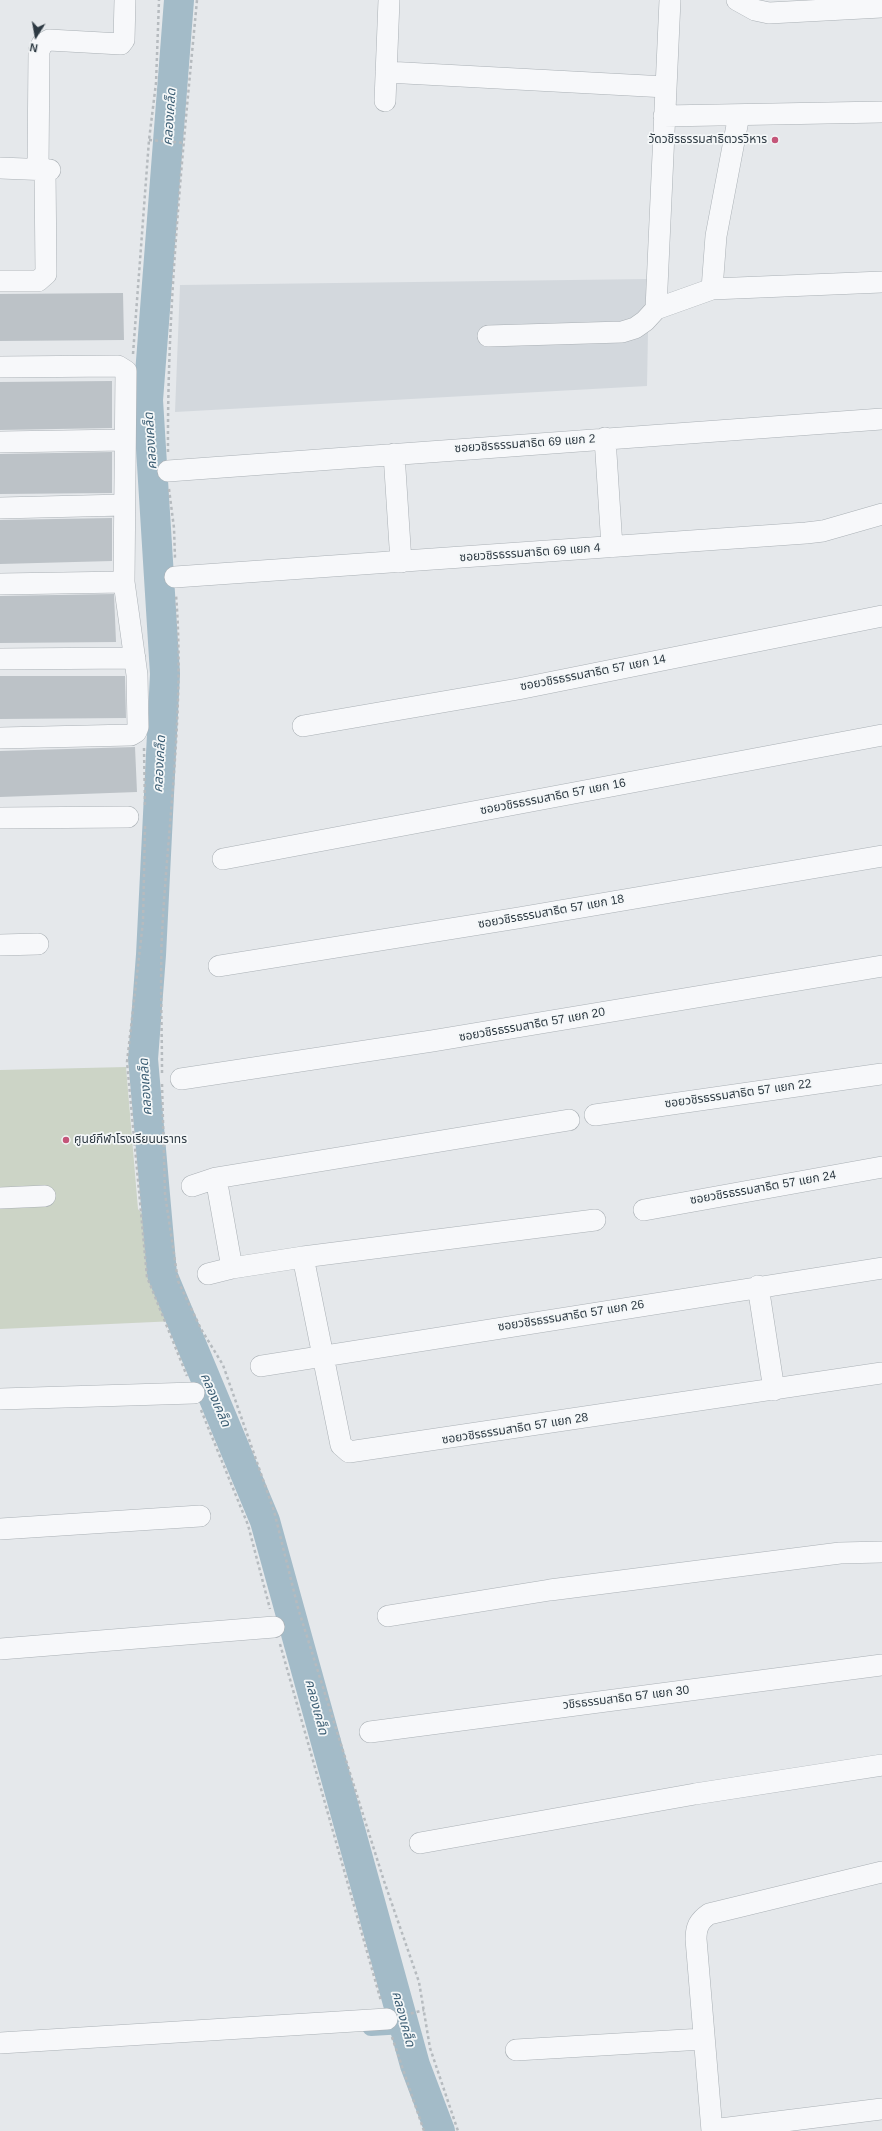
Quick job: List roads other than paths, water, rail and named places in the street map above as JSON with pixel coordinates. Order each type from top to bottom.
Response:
[{"type":"street","points":[[0,281],[38,281],[46,274],[40,51],[42,44],[49,40],[121,44],[124,40],[125,0]]},
{"type":"street","points":[[385,101],[389,0]]},
{"type":"street","points":[[656,308],[670,0]]},
{"type":"street","points":[[738,0],[755,10],[769,13],[882,7]]},
{"type":"street","points":[[386,72],[666,87]]},
{"type":"street","points":[[664,116],[882,112]]},
{"type":"street","points":[[712,290],[716,236],[739,115]]},
{"type":"street","points":[[0,168],[44,169]]},
{"type":"street","points":[[488,336],[622,332],[635,328],[656,308],[712,290],[882,282]]},
{"type":"street","points":[[0,368],[123,368],[126,371],[124,440],[124,582],[137,675],[138,727],[136,732],[131,735],[0,738]]},
{"type":"street","name":"ซอยวชิรธรรมสาธิต 69 แยก 2","points":[[168,471],[605,438],[882,420]]},
{"type":"street","points":[[605,438],[612,547]]},
{"type":"street","points":[[0,442],[124,440]]},
{"type":"street","points":[[394,454],[401,562]]},
{"type":"street","points":[[0,508],[124,505]]},
{"type":"street","name":"ซอยวชิรธรรมสาธิต 69 แยก 4","points":[[175,577],[806,533],[823,531],[882,514]]},
{"type":"street","points":[[0,584],[124,582]]},
{"type":"street","name":"ซอยวชิรธรรมสาธิต 57 แยก 14","points":[[303,726],[518,688],[882,616]]},
{"type":"street","points":[[0,659],[135,658]]},
{"type":"street","name":"ซอยวชิรธรรมสาธิต 57 แยก 16","points":[[223,859],[882,735]]},
{"type":"street","points":[[0,818],[128,817]]},
{"type":"street","name":"ซอยวชิรธรรมสาธิต 57 แยก 18","points":[[219,966],[518,918],[882,856]]},
{"type":"street","points":[[0,945],[38,944]]},
{"type":"street","name":"ซอยวชิรธรรมสาธิต 57 แยก 20","points":[[181,1079],[432,1041],[882,966]]},
{"type":"street","name":"ซอยวชิรธรรมสาธิต 57 แยก 22","points":[[594,1115],[881,1078]]},
{"type":"street","points":[[192,1186],[216,1178],[569,1120]]},
{"type":"street","name":"ซอยวชิรธรรมสาธิต 57 แยก 24","points":[[644,1210],[882,1167]]},
{"type":"street","points":[[216,1178],[232,1268]]},
{"type":"street","points":[[0,1198],[45,1196]]},
{"type":"street","points":[[208,1274],[232,1268],[303,1257],[594,1220]]},
{"type":"street","name":"ซอยวชิรธรรมสาธิต 57 แยก 28","points":[[303,1257],[341,1445],[348,1452],[354,1453],[882,1373]]},
{"type":"street","name":"ซอยวชิรธรรมสาธิต 57 แยก 26","points":[[261,1366],[758,1286],[882,1268]]},
{"type":"street","points":[[758,1286],[774,1390]]},
{"type":"street","points":[[0,1399],[194,1393]]},
{"type":"street","points":[[0,1529],[200,1516]]},
{"type":"street","points":[[388,1616],[550,1590],[840,1553],[882,1552]]},
{"type":"street","points":[[0,1649],[274,1627]]},
{"type":"street","name":"วชิรธรรมสาธิต 57 แยก 30","points":[[370,1732],[882,1665]]},
{"type":"street","points":[[420,1843],[695,1794],[882,1766]]},
{"type":"street","points":[[882,1872],[709,1914],[702,1919],[696,1929],[703,2039],[712,2131],[882,2109]]},
{"type":"street","points":[[0,2043],[387,2019]]},
{"type":"street","points":[[516,2050],[703,2039]]},
{"type":"waterway","name":"คลองเคล็ด","points":[[179,0],[148,400],[165,674],[151,955],[143,1059],[162,1274],[265,1521],[415,2065],[440,2131]]},
{"type":"waterway","points":[[371,2027],[404,2025]]},
{"type":"place","name":"วัดวชิรธรรมสาธิตวรวิหาร","points":[[775,140]]},
{"type":"place","name":"ศูนย์กีฬาโรงเรียนนราทร","points":[[66,1140]]}]
